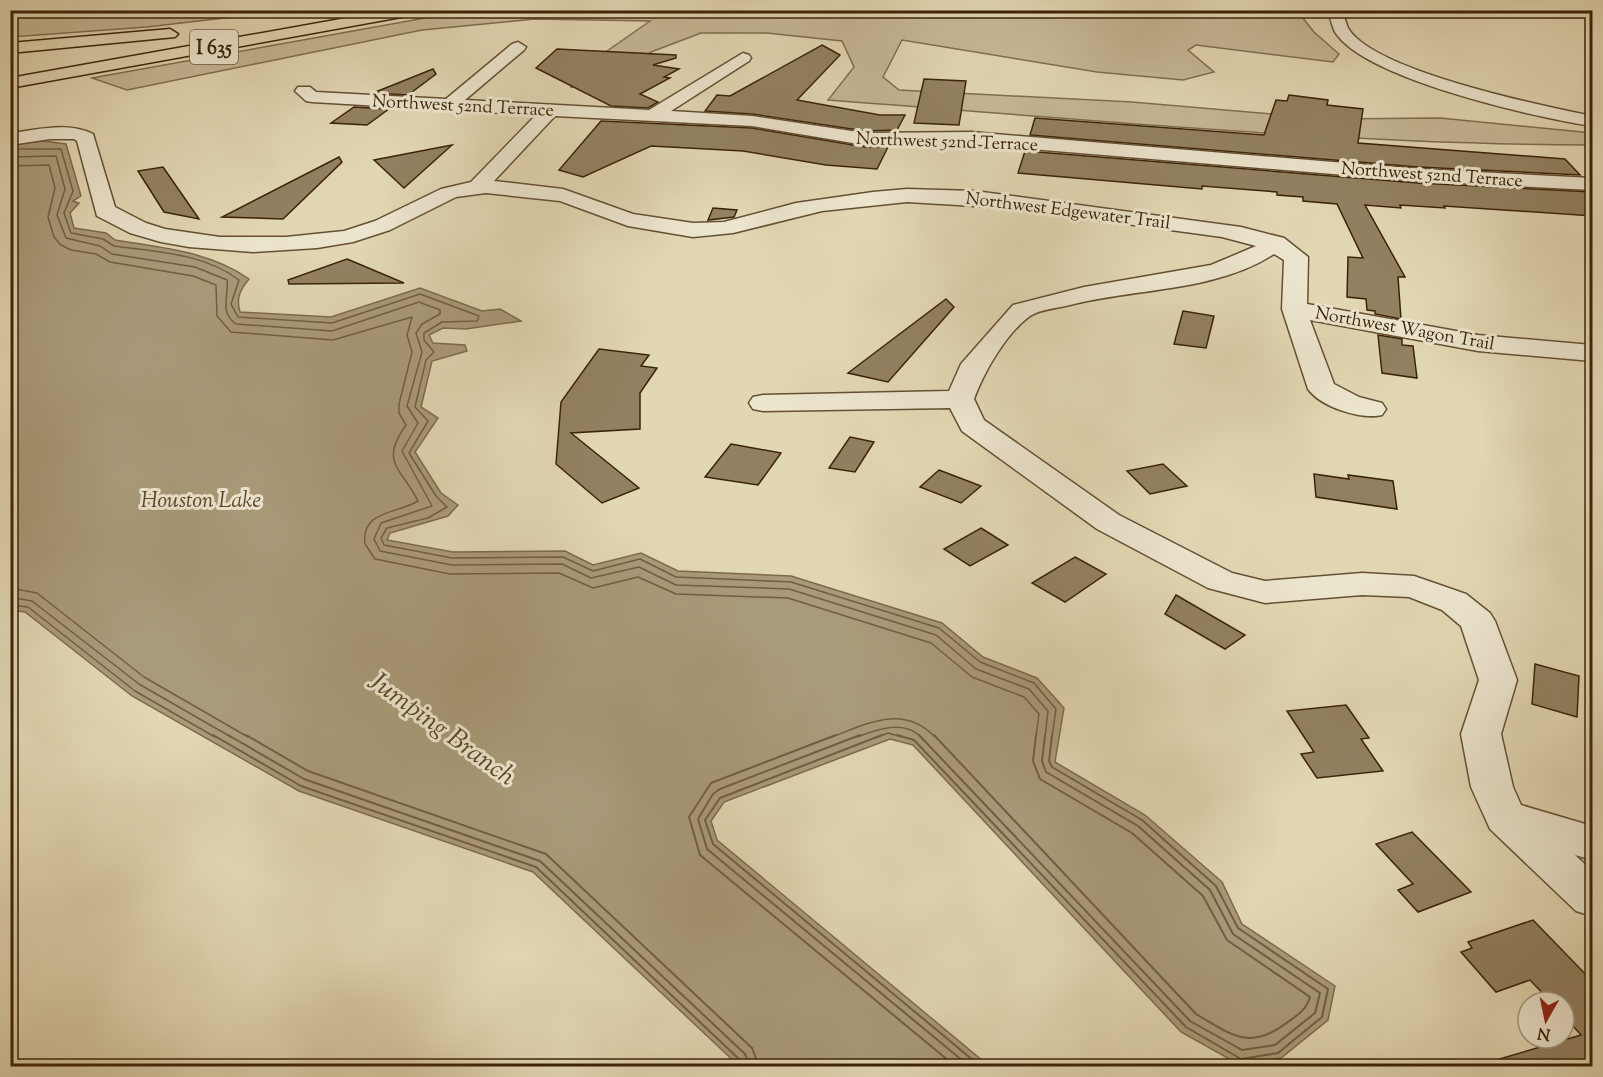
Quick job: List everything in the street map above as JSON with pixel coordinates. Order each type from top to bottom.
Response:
[{"type":"highway","name":"I 635","points":[[259,24],[342,10]]},
{"type":"highway","name":"I 635","points":[[10,82],[418,10]]},
{"type":"highway","points":[[235,27],[259,24]]},
{"type":"highway","points":[[10,61],[259,24]]},
{"type":"highway","points":[[10,48],[187,32]]},
{"type":"street","points":[[1335,10],[1335,23],[1352,42],[1396,66],[1470,92],[1593,121]]},
{"type":"street","points":[[449,105],[518,47]]},
{"type":"street","points":[[653,115],[743,58]]},
{"type":"street","name":"Northwest 52nd Terrace","points":[[304,91],[312,97],[776,123],[865,139],[981,139],[1409,174],[1593,184]]},
{"type":"street","points":[[477,187],[550,110]]},
{"type":"street","name":"Northwest Edgewater Trail","points":[[10,139],[77,134],[86,138],[105,211],[139,228],[199,242],[275,244],[329,240],[369,231],[455,191],[477,187],[564,196],[605,212],[660,227],[696,230],[733,229],[769,216],[817,206],[878,198],[953,196],[1008,200],[1142,221],[1228,230],[1276,243]]},
{"type":"street","points":[[1276,243],[1254,257],[1216,271],[1083,294],[1022,310],[971,370],[960,399],[972,425],[1108,522],[1220,581],[1265,592],[1362,584],[1414,587],[1454,602],[1478,621],[1498,680],[1481,734],[1492,787],[1506,817],[1593,898]]},
{"type":"street","name":"Northwest Wagon Trail","points":[[1276,243],[1296,257],[1294,309],[1478,342],[1593,353]]},
{"type":"street","points":[[1294,309],[1322,389],[1349,403],[1372,409]]},
{"type":"street","points":[[763,403],[960,399]]},
{"type":"street","points":[[1506,817],[1593,843]]},
{"type":"shaded area","points":[[11,10],[284,11],[147,27],[11,37]]},
{"type":"shaded area","points":[[1324,10],[1323,18],[1302,17],[1314,32],[1339,54],[1333,62],[1196,45],[1188,50],[1214,72],[1183,80],[1097,72],[902,40],[883,77],[899,90],[1132,102],[1329,119],[1440,118],[1592,133],[1592,145],[1496,144],[1305,135],[828,100],[854,67],[842,41],[767,33],[701,33],[651,52],[608,87],[571,87],[577,72],[650,21],[535,19],[422,30],[127,90],[92,78],[464,11]]},
{"type":"water","name":"Houston Lake","points":[[44,141],[66,144],[81,196],[73,201],[79,203],[70,213],[74,228],[106,233],[115,240],[168,248],[201,256],[234,270],[249,279],[240,294],[238,302],[240,312],[331,317],[420,288],[482,311],[500,309],[521,321],[466,329],[443,328],[429,335],[433,343],[465,345],[467,351],[432,361],[421,407],[438,418],[415,452],[441,493],[458,505],[448,516],[390,533],[387,540],[453,552],[565,551],[593,565],[641,553],[678,571],[791,576],[942,623],[983,657],[1037,678],[1064,708],[1055,762],[1145,815],[1222,882],[1242,924],[1335,986],[1328,1020],[1281,1058],[1240,1065],[1181,1032],[913,745],[890,739],[724,802],[711,821],[717,840],[989,1066],[739,1066],[533,872],[299,791],[132,696],[25,612],[11,610],[11,144]]},
{"type":"building","points":[[822,45],[840,55],[797,100],[880,115],[905,115],[897,130],[865,131],[752,114],[705,111],[717,95],[730,96]]},
{"type":"building","points":[[557,49],[676,55],[676,58],[653,65],[679,69],[664,77],[670,78],[640,94],[658,102],[648,108],[611,106],[536,68]]},
{"type":"building","points":[[433,69],[436,74],[408,95],[373,93]]},
{"type":"building","points":[[924,79],[966,81],[959,125],[914,123]]},
{"type":"building","points":[[1289,95],[1328,100],[1327,105],[1363,109],[1358,143],[1565,159],[1580,175],[1418,167],[1030,135],[1035,118],[1264,135],[1276,100],[1287,101]]},
{"type":"building","points":[[354,107],[389,109],[367,125],[331,123]]},
{"type":"building","points":[[601,121],[752,128],[865,147],[888,147],[877,169],[826,165],[743,151],[651,146],[583,177],[559,170]]},
{"type":"building","points":[[452,145],[404,188],[374,160]]},
{"type":"building","points":[[1025,151],[1418,183],[1593,192],[1593,216],[1444,206],[1445,208],[1400,205],[1401,208],[1365,205],[1405,277],[1398,277],[1401,319],[1375,314],[1375,311],[1367,310],[1366,299],[1347,297],[1348,257],[1363,258],[1337,204],[1303,201],[1303,197],[1277,195],[1277,192],[1202,186],[1202,189],[1018,173]]},
{"type":"building","points":[[339,157],[342,162],[283,219],[222,217]]},
{"type":"building","points":[[163,167],[199,219],[164,212],[138,171]]},
{"type":"building","points":[[713,208],[737,210],[734,217],[708,220]]},
{"type":"building","points":[[347,259],[404,283],[289,284],[288,280]]},
{"type":"building","points":[[946,299],[954,307],[888,382],[848,373]]},
{"type":"building","points":[[1183,311],[1214,316],[1206,348],[1174,344]]},
{"type":"building","points":[[1378,335],[1402,339],[1402,345],[1413,346],[1417,378],[1382,373]]},
{"type":"building","points":[[599,349],[649,355],[641,366],[657,368],[640,393],[640,429],[571,433],[639,488],[602,503],[556,464],[561,402]]},
{"type":"building","points":[[850,437],[874,442],[855,472],[829,468]]},
{"type":"building","points":[[731,444],[781,453],[758,485],[705,477]]},
{"type":"building","points":[[1163,464],[1187,486],[1150,494],[1127,471]]},
{"type":"building","points":[[939,470],[981,486],[961,503],[920,487]]},
{"type":"building","points":[[1314,474],[1349,479],[1348,475],[1393,481],[1397,509],[1316,497]]},
{"type":"building","points":[[981,528],[1008,545],[970,566],[944,549]]},
{"type":"building","points":[[1075,557],[1106,574],[1065,602],[1032,583]]},
{"type":"building","points":[[1176,595],[1245,635],[1225,649],[1165,614]]},
{"type":"building","points":[[1535,664],[1579,676],[1577,717],[1532,704]]},
{"type":"building","points":[[1346,705],[1369,738],[1361,739],[1383,771],[1317,778],[1301,754],[1314,752],[1287,711]]},
{"type":"building","points":[[1412,832],[1471,892],[1418,912],[1398,890],[1413,884],[1376,844]]},
{"type":"building","points":[[1533,920],[1593,982],[1593,1066],[1497,1066],[1496,1060],[1530,1050],[1576,1050],[1576,1036],[1581,1035],[1576,1029],[1576,990],[1540,990],[1530,980],[1496,992],[1461,952],[1472,948],[1468,942]]},
{"type":"water label","name":"Jumping Branch","points":[[443,728]]}]
